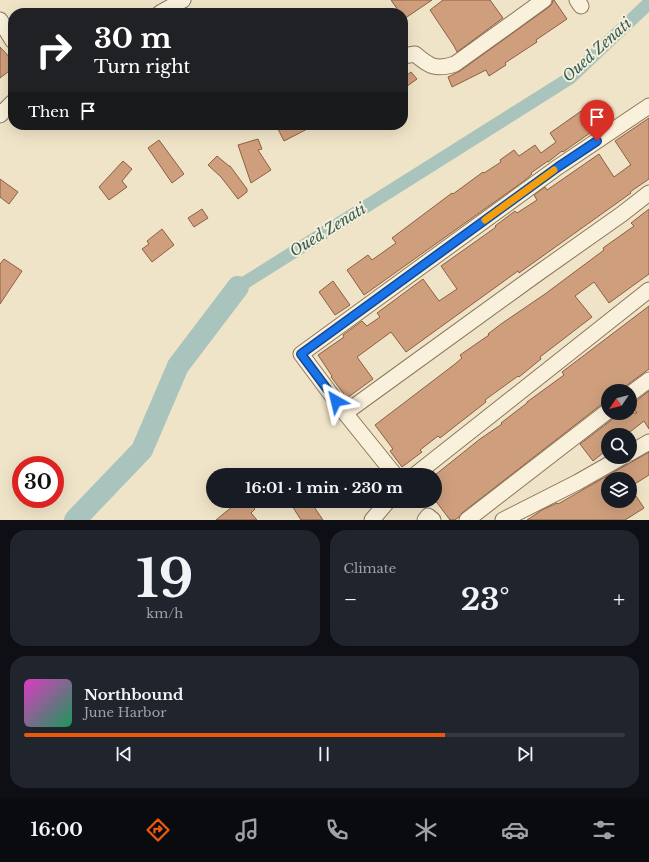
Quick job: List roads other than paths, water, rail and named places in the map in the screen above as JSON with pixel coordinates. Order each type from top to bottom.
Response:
[{"type":"street","points":[[170,8],[183,0]]},
{"type":"street","points":[[408,55],[415,54],[425,63],[434,67],[444,67],[455,64],[544,0]]},
{"type":"street","points":[[0,20],[8,32]]},
{"type":"street","points":[[389,468],[345,413],[301,354],[558,167],[649,106]]},
{"type":"street","points":[[0,115],[8,107]]},
{"type":"street","points":[[345,413],[649,193]]},
{"type":"street","points":[[424,468],[649,290]]},
{"type":"street","points":[[637,389],[649,380]]},
{"type":"street","points":[[467,520],[601,416]]},
{"type":"street","points":[[637,449],[649,442]]},
{"type":"street","points":[[503,520],[578,482],[610,464]]},
{"type":"street","points":[[372,520],[382,508]]},
{"type":"street","points":[[425,520],[428,516],[433,520]]},
{"type":"waterway","name":"Oued Zenati","points":[[238,287],[570,78],[649,3]]},
{"type":"waterway","name":"Oued Zenati","points":[[75,520],[142,450],[178,366],[238,287]]}]
